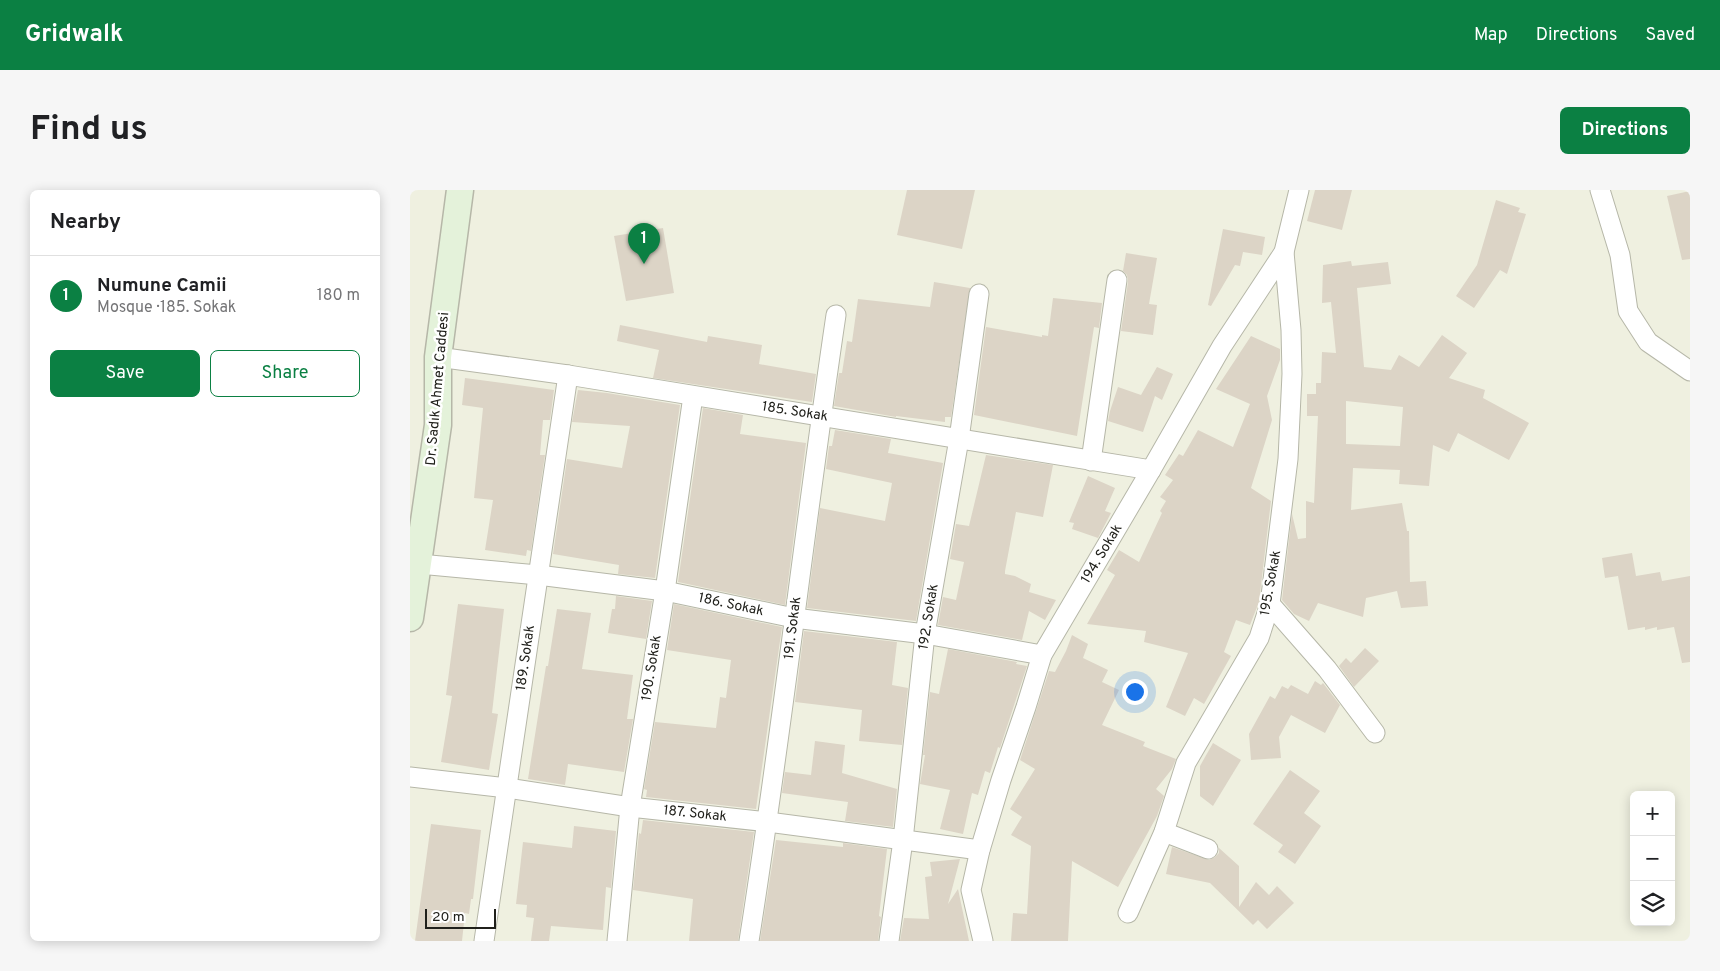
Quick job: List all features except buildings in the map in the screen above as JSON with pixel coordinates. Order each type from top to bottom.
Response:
[{"type":"street","name":"Dr. Sadık Ahmet Caddesi","points":[[410,618],[438,425],[438,357],[460,190]]},
{"type":"street","name":"194. Sokak","points":[[984,941],[971,890],[980,850],[1001,780],[1042,655],[1152,470],[1222,346],[1284,252],[1299,190]]},
{"type":"street","points":[[1600,190],[1620,255],[1628,311],[1648,342],[1690,371]]},
{"type":"street","name":"195. Sokak","points":[[1128,913],[1164,832],[1186,762],[1259,638],[1270,604],[1288,459],[1292,374],[1284,252]]},
{"type":"street","points":[[1091,461],[1117,280]]},
{"type":"street","name":"192. Sokak","points":[[889,941],[903,840],[926,634],[959,439],[979,294]]},
{"type":"street","name":"191. Sokak","points":[[749,941],[768,822],[836,315]]},
{"type":"street","name":"185. Sokak","points":[[438,357],[568,375],[1152,470]]},
{"type":"street","name":"189. Sokak","points":[[484,941],[568,375]]},
{"type":"street","name":"190. Sokak","points":[[617,941],[630,807],[665,591],[693,396]]},
{"type":"street","name":"186. Sokak","points":[[418,564],[538,575],[665,591],[794,618],[926,634],[1042,655]]},
{"type":"street","points":[[1270,604],[1327,669],[1375,733]]},
{"type":"street","name":"187. Sokak","points":[[410,777],[507,788],[630,807],[768,822],[980,850]]},
{"type":"street","points":[[1164,832],[1208,849]]},
{"type":"place","name":"Numune Camii","points":[[644,264]]}]
